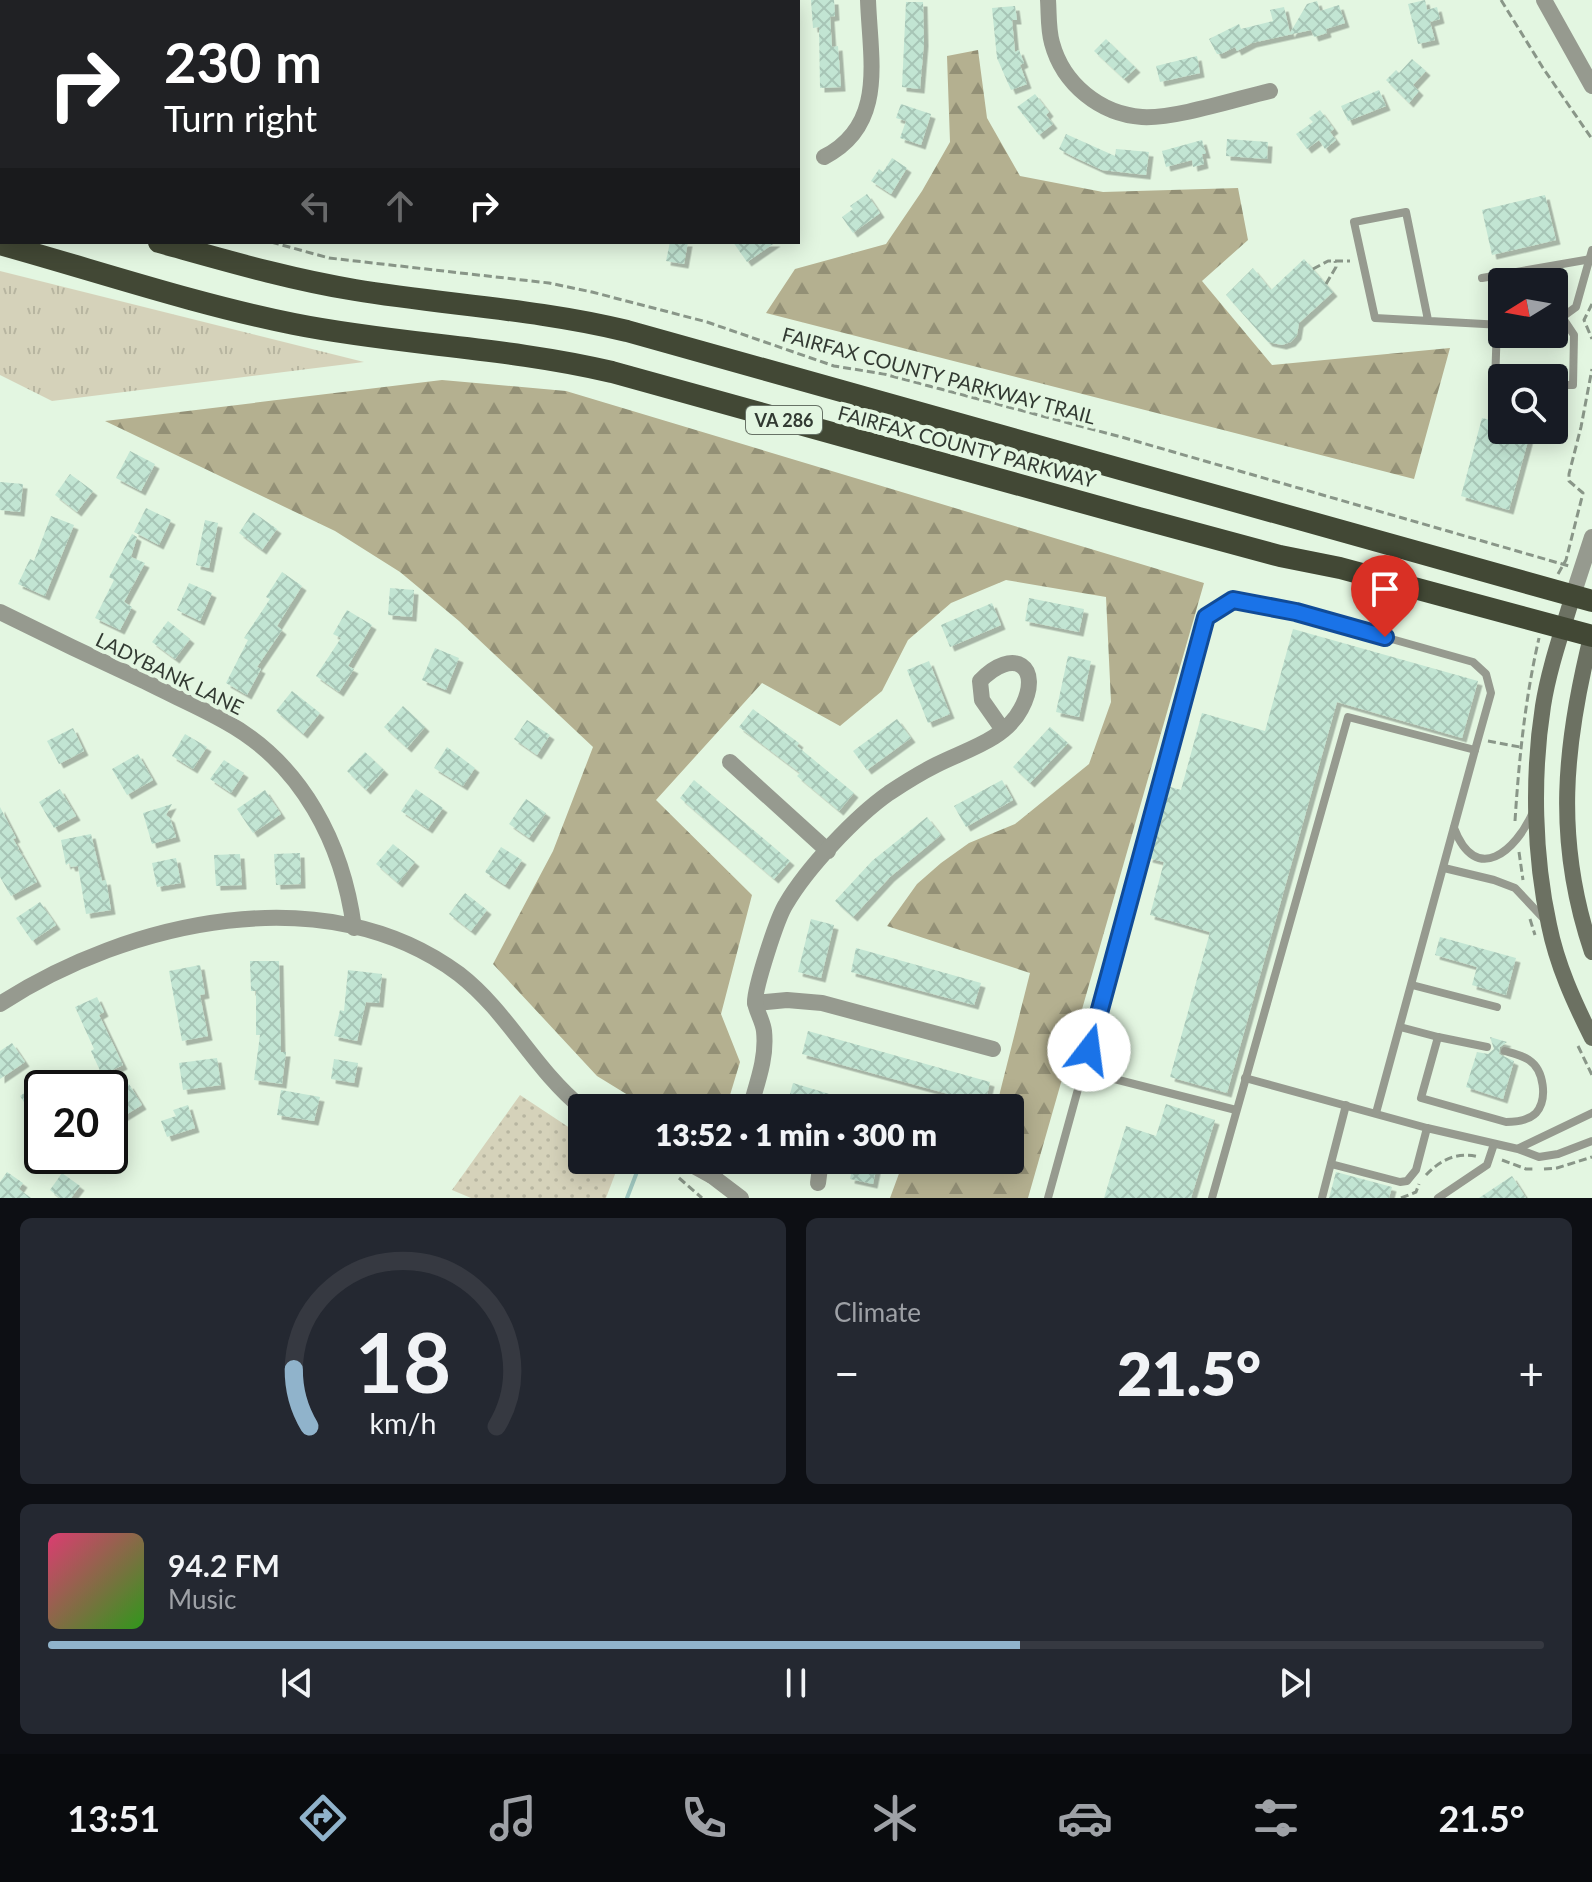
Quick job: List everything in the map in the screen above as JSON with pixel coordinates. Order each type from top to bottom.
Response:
[{"type":"highway","name":"FAIRFAX COUNTY PARKWAY","points":[[0,244],[193,299],[291,323],[571,362],[1280,556],[1340,568],[1592,635]]},
{"type":"highway","name":"FAIRFAX COUNTY PARKWAY","points":[[166,244],[307,282],[528,311],[627,331],[1573,595]]},
{"type":"main road","points":[[1573,595],[1553,625],[1543,708],[1538,800],[1542,884],[1549,925],[1574,1000],[1592,1038]]},
{"type":"main road","points":[[1592,635],[1570,731],[1567,818],[1577,894],[1592,952]]},
{"type":"street","points":[[824,157],[850,140],[867,111],[871,83],[868,0]]},
{"type":"street","points":[[1048,0],[1049,26],[1059,60],[1076,87],[1104,107],[1126,115],[1160,116],[1270,91]]},
{"type":"street","points":[[1544,0],[1592,86]]},
{"type":"street","points":[[1573,595],[1592,537]]},
{"type":"street","name":"LADYBANK LANE","points":[[0,612],[227,722],[272,756],[304,793],[333,843],[343,872],[354,928]]},
{"type":"street","points":[[754,1094],[765,1048],[764,1030],[755,1003],[776,924],[785,905],[828,851],[889,793],[934,765],[1003,730]]},
{"type":"street","points":[[730,762],[828,851]]},
{"type":"street","points":[[0,1004],[64,966],[112,947],[178,928],[260,919],[299,920],[354,928],[389,936],[459,975],[505,1018],[550,1079],[568,1095]]},
{"type":"street","points":[[755,1003],[787,1000],[822,1003],[993,1049]]},
{"type":"street","points":[[708,1174],[741,1198]]},
{"type":"street","points":[[818,1183],[819,1174]]},
{"type":"lane","points":[[1428,320],[1406,212],[1354,222],[1375,318],[1488,324]]},
{"type":"lane","points":[[1482,278],[1591,255],[1576,307],[1568,313]]},
{"type":"lane","points":[[1568,329],[1574,335],[1573,385],[1568,385]]},
{"type":"lane","points":[[1048,1198],[1206,617],[1233,600],[1296,612],[1473,662],[1486,674],[1491,693],[1480,739],[1449,838],[1444,868],[1376,1113]]},
{"type":"lane","points":[[1212,1198],[1348,717],[1475,750]]},
{"type":"lane","points":[[1454,827],[1460,844],[1474,856],[1487,859],[1500,855],[1525,831],[1538,800]]},
{"type":"lane","points":[[1444,868],[1515,888],[1549,925]]},
{"type":"lane","points":[[1412,985],[1497,1007]]},
{"type":"lane","points":[[1400,1027],[1487,1047]]},
{"type":"lane","points":[[1438,1037],[1421,1098],[1506,1122],[1529,1118],[1540,1105],[1542,1081],[1527,1058],[1505,1051]]},
{"type":"lane","points":[[1083,1071],[1236,1110]]},
{"type":"lane","points":[[1245,1078],[1539,1157],[1558,1154],[1592,1141]]},
{"type":"lane","points":[[1322,1198],[1346,1105]]},
{"type":"lane","points":[[1518,1149],[1592,1113]]},
{"type":"lane","points":[[1331,1164],[1400,1182],[1407,1181],[1416,1170],[1427,1128]]},
{"type":"lane","points":[[1438,1198],[1487,1165],[1494,1144]]},
{"type":"path","points":[[1501,0],[1592,139]]},
{"type":"path","name":"FAIRFAX COUNTY PARKWAY TRAIL","points":[[278,244],[329,258],[535,282],[592,292],[707,322],[834,366],[884,374],[1125,438],[1582,570]]},
{"type":"path","points":[[1313,269],[1328,261],[1362,258]]},
{"type":"path","points":[[1326,284],[1336,267],[1335,261]]},
{"type":"path","points":[[1592,304],[1584,320],[1592,339]]},
{"type":"path","points":[[1573,595],[1562,564],[1566,560],[1583,493],[1569,481],[1569,474],[1592,369]]},
{"type":"path","points":[[1480,739],[1520,747],[1529,681],[1553,625]]},
{"type":"path","points":[[1401,1198],[1416,1192],[1422,1178],[1436,1163],[1466,1153],[1479,1157]]},
{"type":"path","points":[[679,1178],[702,1198]]},
{"type":"green space","points":[[978,50],[987,118],[1020,176],[1103,192],[1238,188],[1248,240],[1202,281],[1272,365],[1450,348],[1414,479],[766,313],[795,269],[886,244],[950,142],[947,56]]},
{"type":"green space","points":[[0,271],[364,362],[52,401],[0,375]]},
{"type":"green space","points":[[442,380],[566,391],[1204,583],[1028,1198],[890,1198],[899,1174],[1024,1174],[1024,1094],[1000,1094],[1030,973],[887,926],[917,884],[941,863],[969,843],[1015,824],[1089,764],[1111,702],[1106,597],[1006,580],[951,603],[908,640],[882,691],[840,726],[762,683],[656,800],[752,895],[721,1014],[740,1062],[730,1094],[626,1094],[597,1076],[493,964],[553,851],[593,747],[459,621],[400,572],[335,531],[105,421]]},
{"type":"green space","points":[[520,1095],[568,1127],[568,1174],[615,1174],[606,1198],[471,1198],[452,1190]]},
{"type":"building","points":[[811,0],[834,0],[835,16],[830,17],[832,47],[838,46],[841,87],[820,88],[819,27],[813,28]]},
{"type":"building","points":[[1425,0],[1427,10],[1437,7],[1440,19],[1430,22],[1435,40],[1418,44],[1408,4]]},
{"type":"building","points":[[1317,1],[1320,11],[1339,5],[1345,23],[1314,37],[1311,30],[1252,43],[1237,51],[1235,47],[1221,54],[1217,54],[1209,39],[1239,24],[1241,29],[1273,21],[1270,10],[1284,7],[1290,33],[1307,4]]},
{"type":"building","points":[[906,2],[923,2],[920,89],[902,87]]},
{"type":"building","points":[[1015,6],[1017,20],[1012,20],[1015,52],[1019,50],[1024,63],[1020,65],[1027,84],[1011,90],[997,58],[992,8]]},
{"type":"building","points":[[1106,39],[1136,68],[1124,79],[1094,51]]},
{"type":"building","points":[[1197,56],[1200,73],[1160,82],[1156,66]]},
{"type":"building","points":[[1412,59],[1426,71],[1413,85],[1419,91],[1409,103],[1386,80],[1396,70],[1399,73]]},
{"type":"building","points":[[1379,90],[1386,106],[1348,121],[1341,106]]},
{"type":"building","points":[[1035,94],[1049,112],[1046,115],[1053,124],[1039,135],[1017,107]]},
{"type":"building","points":[[901,104],[931,114],[921,145],[900,138],[906,121],[896,118]]},
{"type":"building","points":[[1320,110],[1334,129],[1330,132],[1336,140],[1325,149],[1319,140],[1307,149],[1296,134],[1313,122],[1309,118]]},
{"type":"building","points":[[1066,134],[1115,156],[1116,149],[1149,152],[1146,175],[1102,170],[1072,156],[1059,149]]},
{"type":"building","points":[[1227,139],[1268,142],[1267,159],[1226,156]]},
{"type":"building","points":[[1202,140],[1206,154],[1202,154],[1204,164],[1193,167],[1192,160],[1166,167],[1162,151]]},
{"type":"building","points":[[892,158],[907,168],[891,194],[871,181],[879,169],[883,172]]},
{"type":"building","points":[[867,194],[880,213],[853,233],[842,217],[853,209],[850,206]]},
{"type":"building","points":[[1545,195],[1556,240],[1492,255],[1482,210]]},
{"type":"building","points":[[670,244],[688,244],[684,264],[666,261]]},
{"type":"building","points":[[734,244],[773,244],[747,262]]},
{"type":"building","points":[[1304,259],[1333,292],[1299,323],[1297,335],[1291,342],[1282,345],[1268,342],[1226,295],[1253,268],[1271,290]]},
{"type":"building","points":[[1482,418],[1488,420],[1488,444],[1527,444],[1509,510],[1461,496]]},
{"type":"building","points":[[130,451],[155,464],[141,491],[116,478]]},
{"type":"building","points":[[70,474],[93,491],[77,512],[55,495]]},
{"type":"building","points":[[0,482],[23,484],[20,512],[0,510]]},
{"type":"building","points":[[146,508],[171,520],[159,545],[134,532]]},
{"type":"building","points":[[253,512],[277,529],[262,550],[239,533]]},
{"type":"building","points":[[51,516],[74,525],[45,596],[18,584],[30,559],[34,561]]},
{"type":"building","points":[[205,520],[218,523],[209,568],[196,565]]},
{"type":"building","points":[[132,534],[137,537],[131,557],[145,563],[124,602],[132,607],[120,630],[95,618],[114,580],[109,577]]},
{"type":"building","points":[[282,572],[302,586],[277,626],[282,630],[257,667],[261,669],[247,695],[226,683],[248,640],[244,638],[270,599],[266,597]]},
{"type":"building","points":[[189,583],[212,593],[200,621],[177,610]]},
{"type":"building","points":[[390,588],[414,590],[412,617],[388,615]]},
{"type":"building","points":[[1029,598],[1084,609],[1079,632],[1025,621]]},
{"type":"building","points":[[992,603],[1001,625],[950,647],[941,625]]},
{"type":"building","points":[[347,610],[372,625],[348,666],[354,669],[339,692],[316,676],[341,638],[333,634]]},
{"type":"building","points":[[168,621],[190,639],[175,659],[152,642]]},
{"type":"building","points":[[1293,629],[1478,681],[1462,738],[1337,702],[1227,1093],[1170,1077],[1210,932],[1150,915],[1164,862],[1148,858],[1167,786],[1181,790],[1202,713],[1265,731]]},
{"type":"building","points":[[435,648],[459,658],[446,690],[422,680]]},
{"type":"building","points":[[1068,656],[1091,661],[1079,717],[1056,712]]},
{"type":"building","points":[[929,661],[950,714],[928,723],[907,670]]},
{"type":"building","points":[[292,691],[320,713],[303,734],[276,711]]},
{"type":"building","points":[[403,706],[425,727],[407,748],[384,727]]},
{"type":"building","points":[[753,709],[799,743],[797,746],[854,793],[839,811],[797,776],[800,773],[739,727]]},
{"type":"building","points":[[897,719],[911,738],[867,770],[853,751]]},
{"type":"building","points":[[527,720],[550,735],[537,755],[514,739]]},
{"type":"building","points":[[1050,727],[1068,743],[1030,783],[1013,767]]},
{"type":"building","points":[[73,728],[84,751],[59,764],[47,741]]},
{"type":"building","points":[[185,734],[207,747],[193,769],[172,756]]},
{"type":"building","points":[[447,747],[475,768],[463,786],[434,768]]},
{"type":"building","points":[[365,752],[384,770],[366,790],[347,771]]},
{"type":"building","points":[[138,754],[153,780],[127,795],[112,769]]},
{"type":"building","points":[[224,760],[244,773],[231,793],[210,779]]},
{"type":"building","points":[[694,780],[790,861],[774,879],[680,798]]},
{"type":"building","points":[[1002,780],[1013,800],[966,827],[954,806]]},
{"type":"building","points":[[60,789],[76,816],[54,828],[39,802]]},
{"type":"building","points":[[416,789],[443,808],[428,829],[401,811]]},
{"type":"building","points":[[265,790],[281,814],[253,833],[237,809]]},
{"type":"building","points":[[526,799],[546,813],[529,838],[509,824]]},
{"type":"building","points":[[172,804],[166,815],[170,818],[176,837],[152,844],[143,813]]},
{"type":"building","points":[[0,807],[16,838],[13,839],[19,849],[15,851],[19,850],[37,882],[11,896],[0,877]]},
{"type":"building","points":[[927,817],[941,835],[890,877],[853,917],[835,901],[872,861]]},
{"type":"building","points":[[91,834],[102,881],[106,880],[111,910],[86,914],[78,866],[66,865],[61,840]]},
{"type":"building","points":[[393,844],[415,862],[398,883],[376,864]]},
{"type":"building","points":[[501,847],[522,860],[505,885],[485,872]]},
{"type":"building","points":[[300,853],[301,884],[276,885],[274,854]]},
{"type":"building","points":[[240,854],[242,885],[216,886],[214,855]]},
{"type":"building","points":[[176,858],[181,883],[157,887],[152,863]]},
{"type":"building","points":[[465,893],[487,910],[471,931],[449,914]]},
{"type":"building","points":[[40,902],[56,925],[32,941],[16,918]]},
{"type":"building","points":[[811,919],[834,925],[821,978],[798,972]]},
{"type":"building","points":[[1440,937],[1516,958],[1506,995],[1472,985],[1477,967],[1435,955]]},
{"type":"building","points":[[856,948],[981,983],[974,1005],[851,972]]},
{"type":"building","points":[[250,961],[279,961],[281,1052],[286,1052],[282,1084],[254,1080],[260,1035],[256,1035],[256,991],[251,991]]},
{"type":"building","points":[[200,965],[205,994],[200,995],[208,1036],[182,1041],[169,971]]},
{"type":"building","points":[[348,970],[382,974],[379,1003],[366,1002],[357,1041],[334,1036],[340,1010],[344,1011]]},
{"type":"building","points":[[97,997],[104,1012],[99,1015],[123,1065],[112,1070],[100,1070],[75,1007]]},
{"type":"building","points":[[808,1031],[990,1082],[987,1094],[948,1094],[802,1054]]},
{"type":"building","points":[[1490,1037],[1507,1042],[1500,1047],[1499,1054],[1514,1061],[1503,1099],[1466,1087],[1477,1052],[1488,1054],[1494,1049]]},
{"type":"building","points":[[12,1043],[25,1062],[0,1079],[0,1051]]},
{"type":"building","points":[[217,1058],[221,1085],[183,1090],[179,1063]]},
{"type":"building","points":[[334,1059],[358,1063],[354,1083],[331,1079]]},
{"type":"building","points":[[793,1083],[830,1094],[790,1094]]},
{"type":"building","points":[[128,1085],[142,1105],[128,1114]]},
{"type":"building","points":[[281,1090],[320,1097],[314,1121],[277,1115]]},
{"type":"building","points":[[1166,1104],[1215,1120],[1191,1198],[1104,1198],[1126,1126],[1156,1136]]},
{"type":"building","points":[[188,1105],[195,1128],[167,1137],[161,1121],[176,1116],[173,1110]]},
{"type":"building","points":[[7,1172],[23,1183],[19,1189],[31,1198],[0,1198],[0,1182]]},
{"type":"building","points":[[1336,1172],[1392,1187],[1389,1198],[1329,1198]]},
{"type":"building","points":[[61,1174],[80,1186],[71,1198],[60,1198],[50,1190]]},
{"type":"building","points":[[851,1174],[875,1174],[873,1184],[850,1179]]},
{"type":"building","points":[[1512,1176],[1526,1198],[1479,1198]]},
{"type":"waterway","points":[[627,1198],[636,1174]]},
{"type":"route","points":[[1089,1050],[1206,617],[1233,600],[1296,612],[1385,637]]}]
